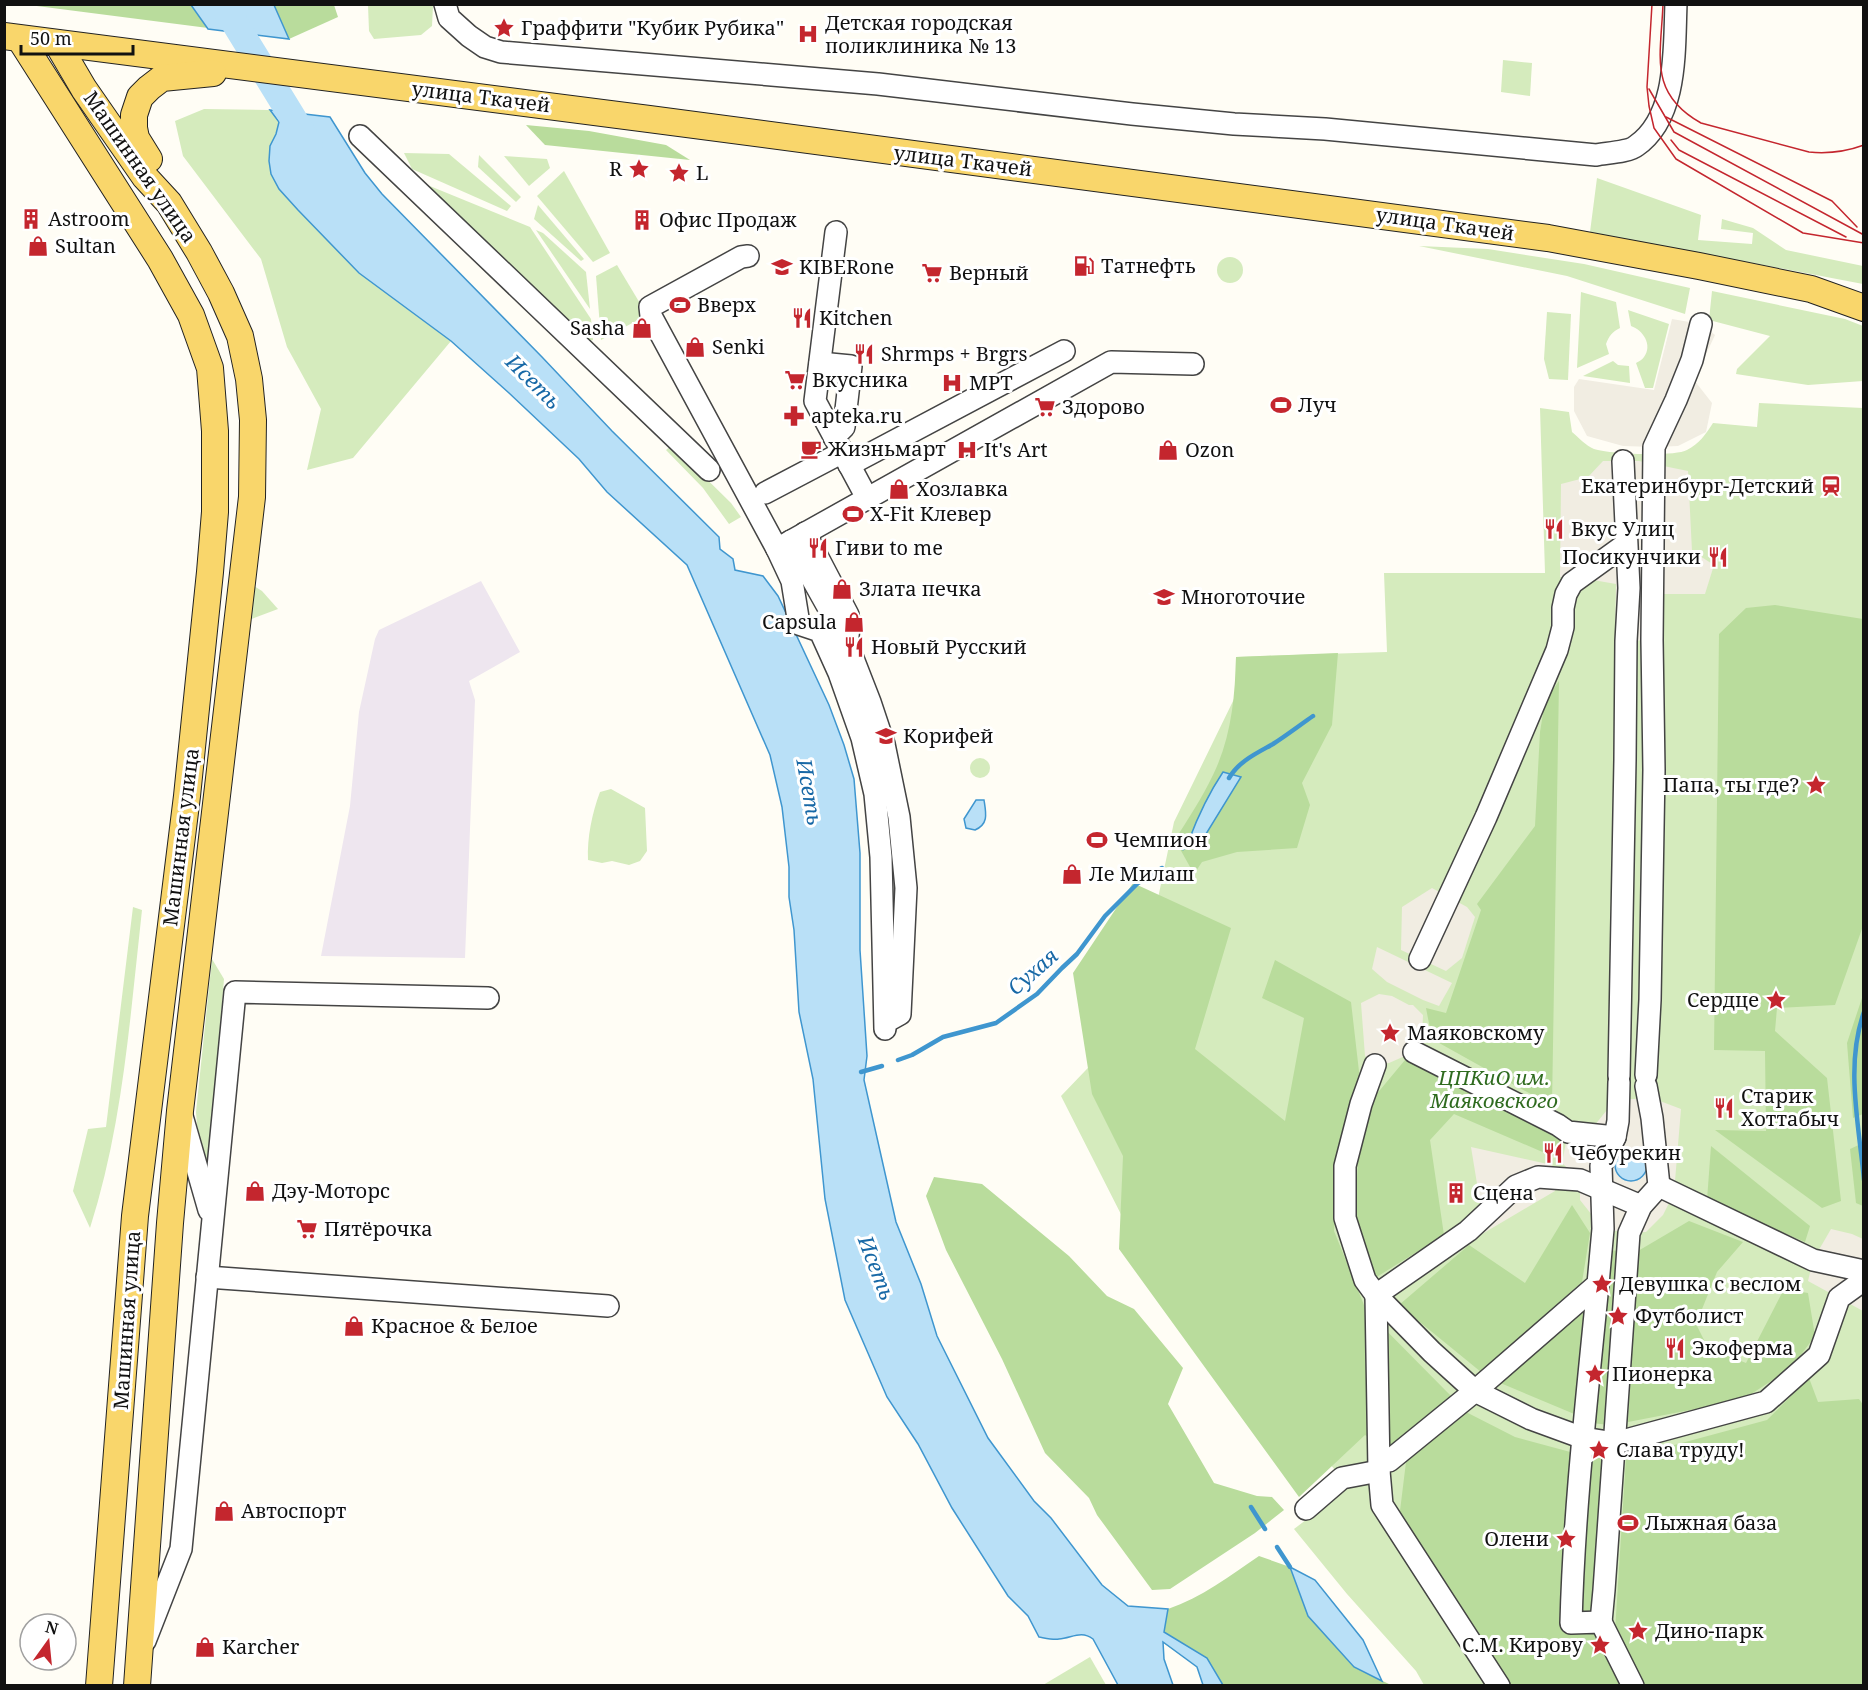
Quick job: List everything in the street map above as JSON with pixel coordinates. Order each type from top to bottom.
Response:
[{"type":"main road","points":[[12,37],[57,43],[177,67]]},
{"type":"main road","name":"Машинная улица","points":[[12,37],[160,259],[191,315],[210,368],[215,431],[215,512],[187,796],[135,1216],[99,1686]]},
{"type":"main road","name":"Машинная улица","points":[[57,43],[84,89],[145,177],[169,203],[221,293],[240,336],[249,380],[253,420],[252,497],[180,1111],[168,1246],[137,1686]]},
{"type":"main road","points":[[169,203],[167,184],[136,138],[134,115],[140,98],[149,88],[177,67]]},
{"type":"main road","name":"улица Ткачей","points":[[177,67],[252,68],[1548,238],[1810,289],[1863,309]]},
{"type":"main road","points":[[1810,289],[1863,295]]},
{"type":"street","points":[[445,4],[450,18],[469,36],[484,47],[501,52],[878,84],[1132,114],[1234,124],[1325,129],[1596,155],[1635,148],[1654,128],[1670,87],[1676,4]]},
{"type":"street","points":[[360,136],[709,470]]},
{"type":"street","points":[[836,232],[815,401],[867,498]]},
{"type":"street","points":[[748,256],[741,257],[650,307],[651,316],[791,541],[848,615],[847,643],[884,744],[899,817],[906,888],[900,1014],[888,1024],[881,857],[875,794],[862,738],[839,673],[820,631],[799,624],[792,581],[791,541]]},
{"type":"street","points":[[1633,1686],[1601,1622],[1629,1233],[1641,1206],[1659,1186],[1646,1080],[1650,1000],[1654,770],[1652,640],[1654,447],[1692,360],[1701,324]]},
{"type":"street","points":[[765,493],[842,451],[1064,351]]},
{"type":"street","points":[[791,541],[1111,362],[1193,364]]},
{"type":"street","points":[[820,363],[851,366],[842,451]]},
{"type":"street","points":[[1601,1622],[1571,1623],[1583,1438],[1603,1229],[1601,1166],[1615,1137],[1618,1121],[1626,641],[1629,588],[1623,460]]},
{"type":"street","points":[[1420,959],[1486,817],[1557,650],[1563,627],[1566,594],[1572,583],[1626,544]]},
{"type":"street","points":[[139,1656],[181,1549],[235,992],[488,998]]},
{"type":"street","points":[[1414,1052],[1568,1132],[1615,1137]]},
{"type":"street","points":[[1375,1065],[1360,1104],[1345,1166],[1345,1218],[1365,1280],[1376,1295],[1432,1352],[1475,1391],[1531,1419],[1583,1438],[1615,1443],[1766,1402],[1819,1355],[1839,1298],[1863,1280]]},
{"type":"street","points":[[180,1111],[213,1222]]},
{"type":"street","points":[[1376,1295],[1468,1232],[1516,1186],[1538,1177],[1580,1180],[1641,1206]]},
{"type":"street","points":[[1659,1186],[1813,1260],[1863,1271]]},
{"type":"street","points":[[207,1277],[608,1306]]},
{"type":"street","points":[[1306,1509],[1342,1478],[1384,1466],[1475,1391],[1598,1284]]},
{"type":"street","points":[[1376,1295],[1384,1466],[1382,1505],[1499,1686]]},
{"type":"shaded area","points":[[1672,319],[1701,324],[1715,335],[1694,380],[1712,403],[1706,432],[1678,446],[1654,447],[1623,446],[1587,436],[1574,411],[1574,387],[1579,379],[1654,390]]},
{"type":"shaded area","points":[[1603,461],[1639,461],[1688,471],[1692,551],[1714,565],[1705,594],[1663,594],[1652,640],[1626,641],[1615,634],[1616,584],[1560,577],[1561,484],[1588,477]]},
{"type":"shaded area","points":[[481,581],[520,652],[469,681],[475,700],[465,958],[321,956],[350,806],[359,712],[375,639],[379,630]]},
{"type":"shaded area","points":[[1432,888],[1467,907],[1475,917],[1462,958],[1446,971],[1401,950],[1402,907]]},
{"type":"shaded area","points":[[1377,947],[1452,983],[1439,1006],[1387,982],[1372,969]]},
{"type":"shaded area","points":[[1379,994],[1392,996],[1413,1005],[1423,1015],[1422,1035],[1414,1052],[1389,1063],[1375,1065],[1365,1056],[1361,1003]]},
{"type":"shaded area","points":[[1652,1098],[1681,1109],[1674,1193],[1663,1215],[1646,1232],[1629,1233],[1603,1229],[1580,1200],[1580,1180],[1562,1163],[1568,1132],[1590,1131],[1615,1100]]},
{"type":"shaded area","points":[[1471,1147],[1552,1165],[1555,1191],[1472,1240],[1481,1208]]},
{"type":"shaded area","points":[[1831,1229],[1863,1239],[1863,1311],[1808,1281],[1813,1260]]},
{"type":"green space","points":[[29,5],[191,5],[207,28]]},
{"type":"green space","points":[[274,5],[334,5],[338,17],[289,39]]},
{"type":"green space","points":[[368,5],[433,5],[432,26],[421,35],[374,39],[369,31]]},
{"type":"green space","points":[[1503,60],[1532,63],[1530,96],[1501,92]]},
{"type":"green space","points":[[204,109],[270,110],[279,122],[270,146],[359,273],[451,341],[353,458],[307,470],[321,409],[287,347],[261,259],[183,156],[175,121]]},
{"type":"green space","points":[[526,125],[589,131],[666,145],[690,160],[545,145]]},
{"type":"green space","points":[[404,153],[449,154],[511,206],[507,211],[412,169]]},
{"type":"green space","points":[[479,155],[521,197],[516,202],[478,167]]},
{"type":"green space","points":[[504,156],[547,159],[550,168],[529,186]]},
{"type":"green space","points":[[564,171],[610,253],[593,262],[537,196]]},
{"type":"green space","points":[[1597,178],[1701,215],[1698,240],[1752,244],[1753,233],[1721,229],[1722,219],[1753,228],[1786,250],[1863,266],[1863,284],[1590,232]]},
{"type":"green space","points":[[420,182],[530,227],[591,319],[593,340],[585,342]]},
{"type":"green space","points":[[538,205],[584,259],[581,261],[534,219]]},
{"type":"green space","points":[[536,230],[543,233],[586,272],[590,309]]},
{"type":"green space","points":[[1419,246],[1488,249],[1584,264],[1690,288],[1685,314],[1567,276]]},
{"type":"green space","points":[[1230,257],[1239,261],[1243,270],[1239,279],[1230,283],[1221,279],[1217,270],[1221,261]]},
{"type":"green space","points":[[617,265],[647,315],[601,340],[596,276]]},
{"type":"green space","points":[[1712,291],[1845,319],[1863,326],[1863,381],[1808,385],[1736,374],[1737,369],[1770,336],[1709,320]]},
{"type":"green space","points":[[1581,292],[1616,302],[1620,328],[1607,341],[1609,354],[1577,368]]},
{"type":"green space","points":[[1628,310],[1669,324],[1653,388],[1645,388],[1636,363],[1647,352],[1647,343],[1643,334],[1631,326]]},
{"type":"green space","points":[[1547,312],[1571,314],[1568,380],[1549,379],[1544,359]]},
{"type":"green space","points":[[1613,361],[1618,365],[1629,366],[1630,383],[1583,376]]},
{"type":"green space","name":"ЦПКиО им. Маяковского","points":[[1759,403],[1863,408],[1863,1685],[1424,1685],[1416,1671],[1347,1594],[1294,1529],[1348,1488],[1342,1478],[1132,1236],[1061,1096],[1132,1022],[1174,822],[1235,697],[1236,657],[1387,652],[1384,573],[1545,573],[1540,408],[1569,412],[1572,432],[1594,449],[1641,454],[1669,454],[1691,448],[1699,442],[1713,423],[1757,427]]},
{"type":"green space","points":[[672,445],[731,503],[741,517],[729,524],[703,488],[666,450]]},
{"type":"green space","points":[[254,586],[262,591],[278,609],[249,620]]},
{"type":"green space","points":[[1775,605],[1863,619],[1863,926],[1835,1005],[1777,1008],[1775,1031],[1827,1078],[1841,1201],[1822,1208],[1715,1130],[1766,1131],[1765,1051],[1714,1050],[1719,634],[1746,608]]},
{"type":"green space","points":[[1338,653],[1332,725],[1302,783],[1310,805],[1297,848],[1237,852],[1202,862],[1194,874],[1175,840],[1209,784],[1224,747],[1235,688],[1236,657]]},
{"type":"green space","points":[[1559,681],[1552,1106],[1432,1039],[1426,1008],[1446,1013],[1481,910],[1477,904],[1535,826],[1540,732],[1545,701]]},
{"type":"green space","points":[[980,758],[987,761],[990,768],[987,775],[980,778],[973,775],[970,768],[973,761]]},
{"type":"green space","points":[[611,789],[645,808],[647,851],[640,861],[629,865],[612,861],[602,863],[588,860],[589,834],[597,800],[600,792]]},
{"type":"green space","points":[[1133,883],[1231,928],[1195,1049],[1285,1121],[1304,1018],[1262,998],[1275,960],[1351,1002],[1360,1080],[1338,1152],[1334,1231],[1366,1310],[1452,1397],[1389,1449],[1365,1435],[1299,1497],[1119,1249],[1123,1156],[1092,1094],[1073,973]]},
{"type":"green space","points":[[133,907],[142,910],[124,1070],[110,1150],[90,1228],[73,1191],[88,1129],[106,1127]]},
{"type":"green space","points":[[212,959],[224,979],[208,1182],[196,1112]]},
{"type":"green space","points":[[1863,995],[1863,1114],[1853,1118],[1847,1043]]},
{"type":"green space","points":[[1405,1060],[1562,1137],[1554,1157],[1454,1114],[1430,1140],[1444,1235],[1375,1278],[1355,1219],[1358,1158],[1375,1096]]},
{"type":"green space","points":[[1863,1143],[1863,1206],[1856,1203],[1850,1149]]},
{"type":"green space","points":[[1711,1146],[1810,1226],[1805,1242],[1707,1200]]},
{"type":"green space","points":[[934,1177],[982,1184],[1069,1256],[1107,1296],[1134,1309],[1183,1368],[1168,1404],[1214,1483],[1257,1496],[1272,1497],[1284,1510],[1255,1533],[1170,1589],[1152,1590],[1097,1515],[1089,1498],[1045,1453],[1002,1359],[946,1250],[926,1196]]},
{"type":"green space","points":[[1572,1205],[1590,1233],[1582,1282],[1481,1372],[1399,1305],[1469,1245],[1525,1283]]},
{"type":"green space","points":[[1689,1221],[1743,1242],[1717,1272],[1696,1324],[1708,1348],[1746,1363],[1784,1289],[1808,1293],[1815,1336],[1791,1368],[1742,1400],[1628,1422],[1638,1251]]},
{"type":"green space","points":[[1606,1250],[1621,1251],[1609,1425],[1592,1423]]},
{"type":"green space","points":[[1584,1308],[1579,1416],[1498,1382]]},
{"type":"green space","points":[[1809,1378],[1818,1402],[1859,1399],[1864,1406],[1863,1685],[1645,1685],[1615,1631],[1626,1458],[1767,1420]]},
{"type":"green space","points":[[1466,1412],[1515,1437],[1574,1453],[1562,1630],[1595,1630],[1624,1685],[1503,1685],[1399,1519],[1406,1462]]},
{"type":"green space","points":[[1591,1456],[1605,1459],[1593,1616],[1578,1616]]},
{"type":"green space","points":[[1259,1556],[1290,1567],[1308,1616],[1354,1667],[1391,1685],[1223,1685],[1162,1642],[1168,1609],[1204,1592]]},
{"type":"green space","points":[[1090,1657],[1106,1685],[1043,1685]]},
{"type":"water","points":[[191,5],[274,5],[289,39],[208,29]]},
{"type":"water","points":[[270,110],[330,117],[365,173],[382,194],[612,431],[719,537],[720,549],[733,559],[735,570],[763,576],[778,596],[829,705],[854,779],[860,853],[860,950],[867,1056],[864,1080],[896,1222],[921,1284],[937,1336],[988,1438],[1034,1501],[1051,1518],[1102,1585],[1128,1606],[1168,1609],[1164,1632],[1207,1658],[1223,1685],[1203,1685],[1197,1667],[1163,1642],[1164,1659],[1173,1685],[1118,1685],[1093,1639],[1089,1636],[1080,1635],[1057,1639],[1039,1637],[1028,1616],[1008,1596],[952,1508],[918,1444],[887,1397],[845,1300],[825,1199],[813,1079],[799,1012],[794,930],[789,897],[789,867],[782,807],[770,755],[687,565],[607,492],[579,459],[509,393],[451,341],[359,273],[298,210],[279,189],[271,174],[270,146],[279,122]]},
{"type":"water","points":[[1223,772],[1241,777],[1206,834],[1194,845],[1189,840],[1192,831],[1208,796]]},
{"type":"water","points":[[976,800],[984,800],[986,814],[983,825],[975,830],[966,828],[964,819]]},
{"type":"water","points":[[1631,1149],[1643,1153],[1647,1165],[1643,1177],[1631,1181],[1619,1177],[1615,1165],[1619,1153]]},
{"type":"water","points":[[1290,1567],[1315,1580],[1363,1640],[1382,1681],[1354,1667],[1308,1616]]},
{"type":"waterway","name":"Исеть","points":[[223,4],[309,144]]},
{"type":"waterway","name":"Сухая","points":[[1229,778],[1243,762],[1313,716]]},
{"type":"waterway","name":"Сухая","points":[[1183,848],[1192,836]]},
{"type":"waterway","name":"Сухая","points":[[898,1060],[912,1055],[943,1037],[996,1023],[1037,994],[1077,954],[1105,916],[1138,883],[1162,868]]},
{"type":"waterway","points":[[1864,1012],[1858,1032],[1854,1074],[1864,1180]]},
{"type":"waterway","name":"Сухая","points":[[861,1072],[882,1066]]},
{"type":"waterway","points":[[1251,1507],[1265,1529]]},
{"type":"waterway","points":[[1277,1547],[1290,1567]]},
{"type":"tram line","points":[[1652,4],[1647,87],[1649,106],[1654,128],[1676,159],[1803,233],[1864,243]]},
{"type":"tram line","points":[[1663,4],[1660,57],[1665,86],[1672,99],[1701,123],[1809,152],[1837,152],[1864,145]]},
{"type":"tram line","points":[[1649,89],[1674,132],[1864,235]]},
{"type":"tram line","points":[[1666,117],[1832,201],[1857,227]]},
{"type":"tram line","points":[[1671,140],[1679,150],[1846,237]]},
{"type":"place","name":"Граффити \"Кубик Рубика\"","points":[[504,28]]},
{"type":"place","name":"Детская городская поликлиника № 13","points":[[808,34]]},
{"type":"place","name":"R","points":[[639,169]]},
{"type":"place","name":"L","points":[[679,173]]},
{"type":"place","name":"Astroom","points":[[31,219]]},
{"type":"place","name":"Офис Продаж","points":[[642,220]]},
{"type":"place","name":"Sultan","points":[[38,246]]},
{"type":"place","name":"Татнефть","points":[[1084,266]]},
{"type":"place","name":"KIBERone","points":[[782,267]]},
{"type":"place","name":"Верный","points":[[932,273]]},
{"type":"place","name":"Вверх","points":[[680,305]]},
{"type":"place","name":"Kitchen","points":[[802,318]]},
{"type":"place","name":"Sasha","points":[[642,328]]},
{"type":"place","name":"Senki","points":[[695,347]]},
{"type":"place","name":"Shrmps + Brgrs","points":[[864,354]]},
{"type":"place","name":"Вкусника","points":[[795,380]]},
{"type":"place","name":"МРТ","points":[[952,383]]},
{"type":"place","name":"Луч","points":[[1281,405]]},
{"type":"place","name":"Здорово","points":[[1045,407]]},
{"type":"place","name":"apteka.ru","points":[[794,416]]},
{"type":"place","name":"Жизньмарт","points":[[811,449]]},
{"type":"place","name":"It's Art","points":[[967,450]]},
{"type":"place","name":"Ozon","points":[[1168,450]]},
{"type":"place","name":"Екатеринбург-Детский","points":[[1831,486]]},
{"type":"place","name":"Хозлавка","points":[[899,489]]},
{"type":"place","name":"X-Fit Клевер","points":[[853,514]]},
{"type":"place","name":"Вкус Улиц","points":[[1554,529]]},
{"type":"place","name":"Гиви to me","points":[[818,548]]},
{"type":"place","name":"Посикунчики","points":[[1718,557]]},
{"type":"place","name":"Злата печка","points":[[842,589]]},
{"type":"place","name":"Многоточие","points":[[1164,597]]},
{"type":"place","name":"Capsula","points":[[854,622]]},
{"type":"place","name":"Новый Русский","points":[[854,647]]},
{"type":"place","name":"Корифей","points":[[886,736]]},
{"type":"place","name":"Папа, ты где?","points":[[1816,785]]},
{"type":"place","name":"Чемпион","points":[[1097,840]]},
{"type":"place","name":"Ле Милаш","points":[[1072,874]]},
{"type":"place","name":"Сердце","points":[[1776,1000]]},
{"type":"place","name":"Маяковскому","points":[[1390,1033]]},
{"type":"place","name":"Старик Хоттабыч","points":[[1724,1108]]},
{"type":"place","name":"Чебурекин","points":[[1553,1153]]},
{"type":"place","name":"Дэу-Моторс","points":[[255,1191]]},
{"type":"place","name":"Сцена","points":[[1456,1193]]},
{"type":"place","name":"Пятёрочка","points":[[307,1229]]},
{"type":"place","name":"Девушка с веслом","points":[[1602,1284]]},
{"type":"place","name":"Футболист","points":[[1618,1316]]},
{"type":"place","name":"Красное & Белое","points":[[354,1326]]},
{"type":"place","name":"Экоферма","points":[[1675,1348]]},
{"type":"place","name":"Пионерка","points":[[1595,1374]]},
{"type":"place","name":"Слава труду!","points":[[1599,1450]]},
{"type":"place","name":"Автоспорт","points":[[224,1511]]},
{"type":"place","name":"Лыжная база","points":[[1628,1523]]},
{"type":"place","name":"Олени","points":[[1566,1539]]},
{"type":"place","name":"Дино-парк","points":[[1638,1631]]},
{"type":"place","name":"С.М. Кирову","points":[[1600,1645]]},
{"type":"place","name":"Karcher","points":[[205,1647]]}]
